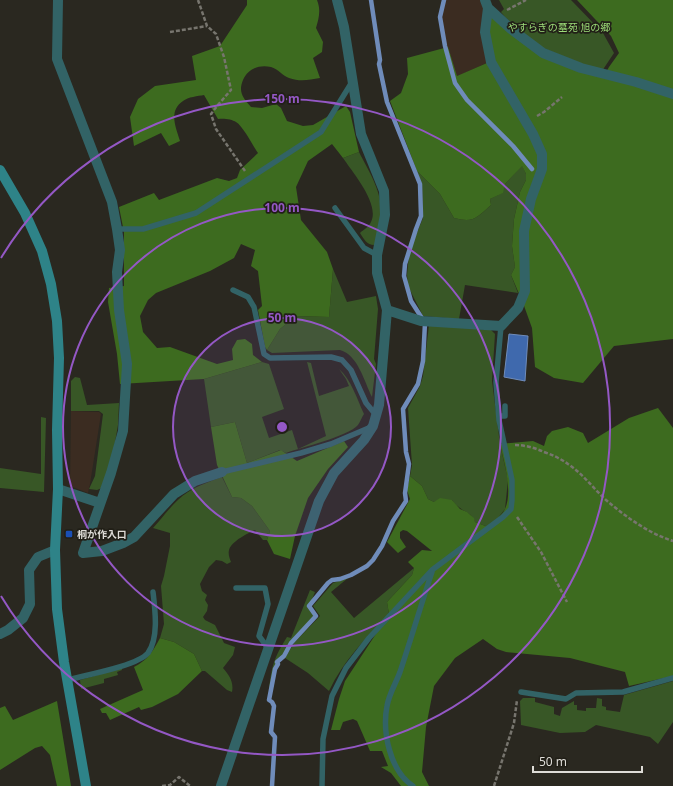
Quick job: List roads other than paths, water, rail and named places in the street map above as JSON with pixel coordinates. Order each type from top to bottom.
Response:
[{"type":"street","points":[[58,0],[57,59],[112,202],[120,250],[117,272],[119,310],[128,364],[123,431],[83,552],[102,551],[134,537],[174,494],[195,481],[222,472]]},
{"type":"street","points":[[221,786],[319,501],[334,473],[364,440],[373,426],[379,405],[387,310],[377,273],[377,254],[385,215],[384,191],[361,134],[344,27],[337,0]]},
{"type":"street","points":[[486,4],[510,29],[543,53],[581,68],[636,82],[673,94]]},
{"type":"street","points":[[387,310],[421,321],[500,326],[518,308],[525,291],[524,231],[531,199],[542,170],[542,154],[533,134],[491,62],[485,32],[486,4]]},
{"type":"street","points":[[0,170],[25,213],[42,251],[51,284],[57,321],[59,358],[57,430],[58,489],[55,550],[57,609],[67,680],[86,786]]},
{"type":"street","points":[[58,489],[100,503]]},
{"type":"street","points":[[0,634],[8,630],[23,618],[30,604],[29,570],[38,557],[55,550]]},
{"type":"lane","points":[[117,229],[143,229],[196,213],[321,132],[352,82]]},
{"type":"lane","points":[[335,208],[364,248],[377,254]]},
{"type":"lane","points":[[233,290],[248,297],[254,307],[264,354],[270,358],[331,357],[342,360],[352,370],[366,403],[376,415]]},
{"type":"lane","points":[[322,786],[323,739],[332,696],[346,668],[369,638],[432,570],[503,517],[511,509],[512,480],[499,416],[496,382],[500,326]]},
{"type":"lane","points":[[499,416],[505,416],[505,406]]},
{"type":"lane","points":[[222,472],[301,453],[331,444],[373,426]]},
{"type":"lane","points":[[413,786],[406,781],[395,765],[386,739],[387,706],[402,665],[432,570]]},
{"type":"lane","points":[[236,588],[265,588],[268,604],[259,636],[268,648]]},
{"type":"lane","points":[[67,680],[132,663],[143,658],[149,652],[153,642],[156,618],[153,592]]},
{"type":"lane","points":[[520,692],[566,699],[576,694],[623,692],[673,678]]},
{"type":"water","points":[[509,334],[528,336],[525,381],[504,377]]},
{"type":"waterway","points":[[272,786],[275,737],[271,732],[274,706],[269,700],[275,669],[278,664],[277,662],[284,656],[291,643],[316,616],[309,606],[328,583],[332,580],[351,575],[367,566],[373,560],[382,546],[393,521],[406,501],[405,493],[409,464],[406,452],[403,409],[418,384],[423,361],[425,323],[411,301],[404,276],[405,264],[421,216],[420,184],[387,102],[379,64],[380,60],[371,0]]},
{"type":"waterway","points":[[444,0],[440,17],[445,46],[455,83],[467,100],[513,146],[532,169]]},
{"type":"place","name":"桐が作入口","points":[[69,534]]},
{"type":"park label","name":"やすらぎの墓苑 旭の郷","points":[[559,27]]}]
